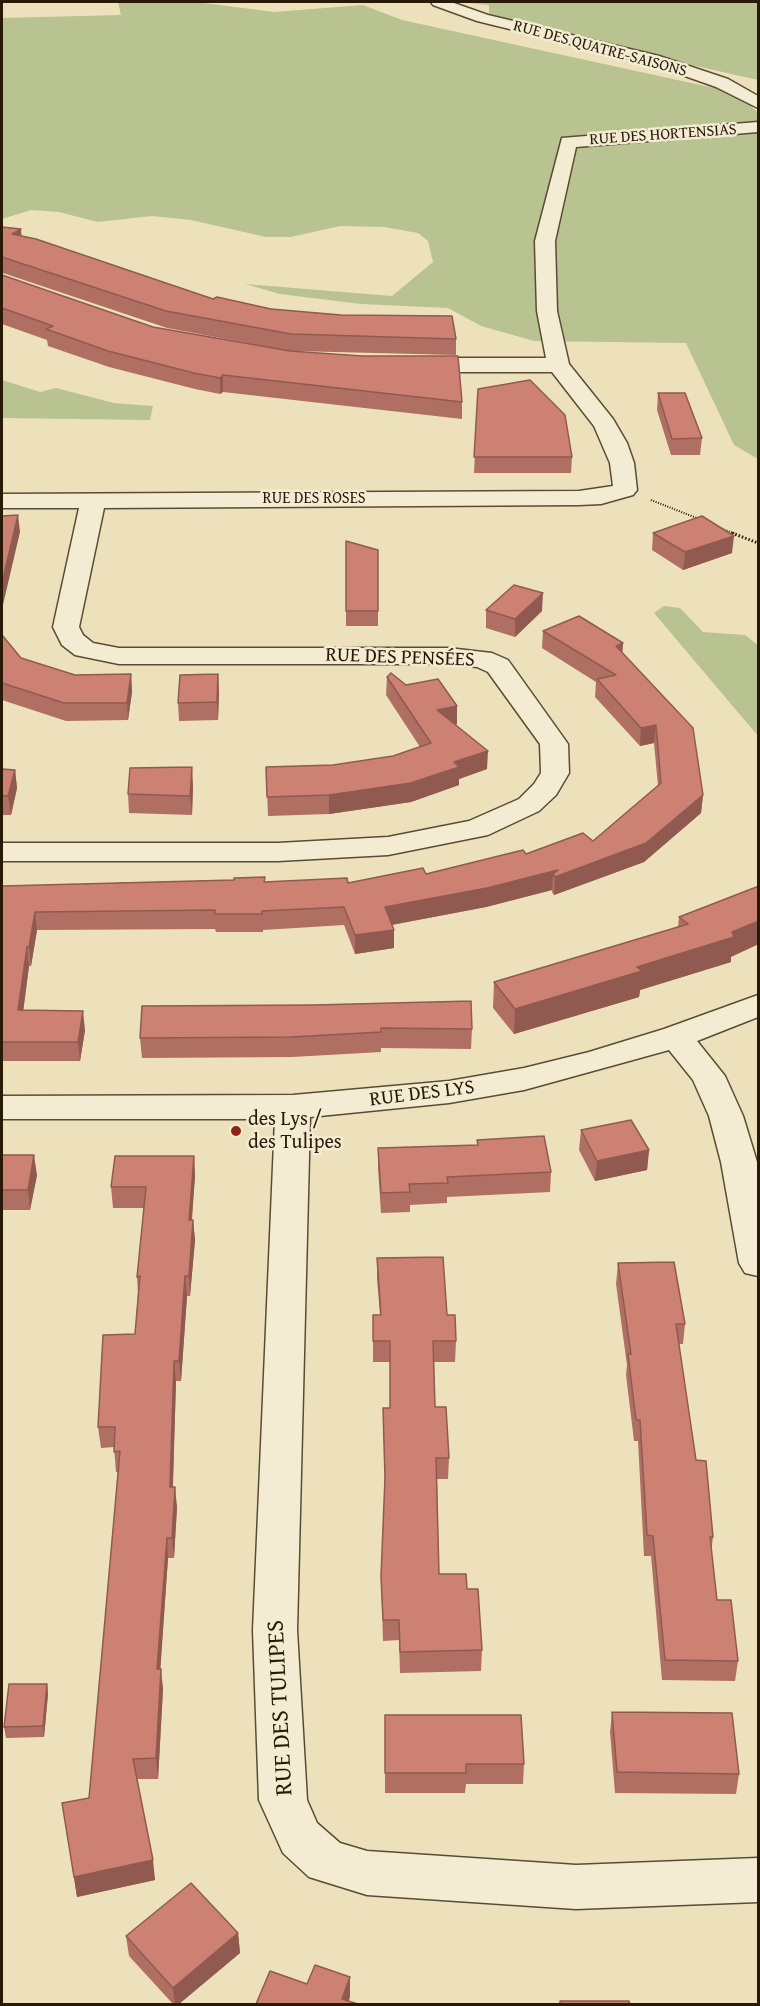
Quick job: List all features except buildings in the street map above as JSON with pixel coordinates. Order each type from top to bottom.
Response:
[{"type":"street","name":"RUE DES QUATRE-SAISONS","points":[[438,2],[483,18],[653,60],[722,83],[759,104]]},
{"type":"street","name":"RUE DES HORTENSIAS","points":[[558,365],[547,311],[545,241],[568,142],[759,127]]},
{"type":"street","points":[[397,364],[558,365],[605,424],[622,464],[625,490]]},
{"type":"street","name":"RUE DES ROSES","points":[[2,501],[579,498],[601,497],[625,490]]},
{"type":"street","name":"RUE DES PENSÉES","points":[[2,852],[288,852],[342,851],[398,845],[477,829],[506,817],[528,805],[546,789],[555,773],[554,744],[542,724],[498,666],[482,659],[448,656],[119,656],[84,649],[71,639],[66,627],[93,501]]},
{"type":"street","name":"RUE DES LYS","points":[[2,1107],[293,1107],[449,1092],[524,1079],[676,1037],[759,1005]]},
{"type":"street","points":[[676,1037],[708,1076],[726,1116],[739,1162],[759,1263]]},
{"type":"street","name":"RUE DES TULIPES","points":[[293,1107],[275,1630],[284,1800],[300,1838],[326,1861],[367,1873],[576,1887],[759,1880]]},
{"type":"path","points":[[625,490],[703,521]]},
{"type":"path","points":[[714,525],[759,543]]},
{"type":"green space","points":[[118,2],[196,2],[274,12],[363,5],[402,20],[728,91],[747,102],[758,113],[758,459],[734,445],[686,343],[534,341],[481,326],[448,308],[361,304],[280,294],[245,284],[392,296],[433,262],[428,241],[418,233],[384,227],[340,226],[291,237],[266,237],[191,220],[152,216],[98,222],[59,212],[31,210],[2,219],[2,18],[121,15]]},
{"type":"green space","points":[[459,2],[758,2],[758,80],[489,19],[489,5]]},
{"type":"green space","points":[[2,380],[40,392],[56,388],[114,403],[153,406],[150,420],[2,418]]},
{"type":"green space","points":[[664,606],[680,608],[703,632],[745,635],[758,645],[758,736],[654,613]]},
{"type":"place","name":"des Lys / des Tulipes","points":[[236,1131]]}]
